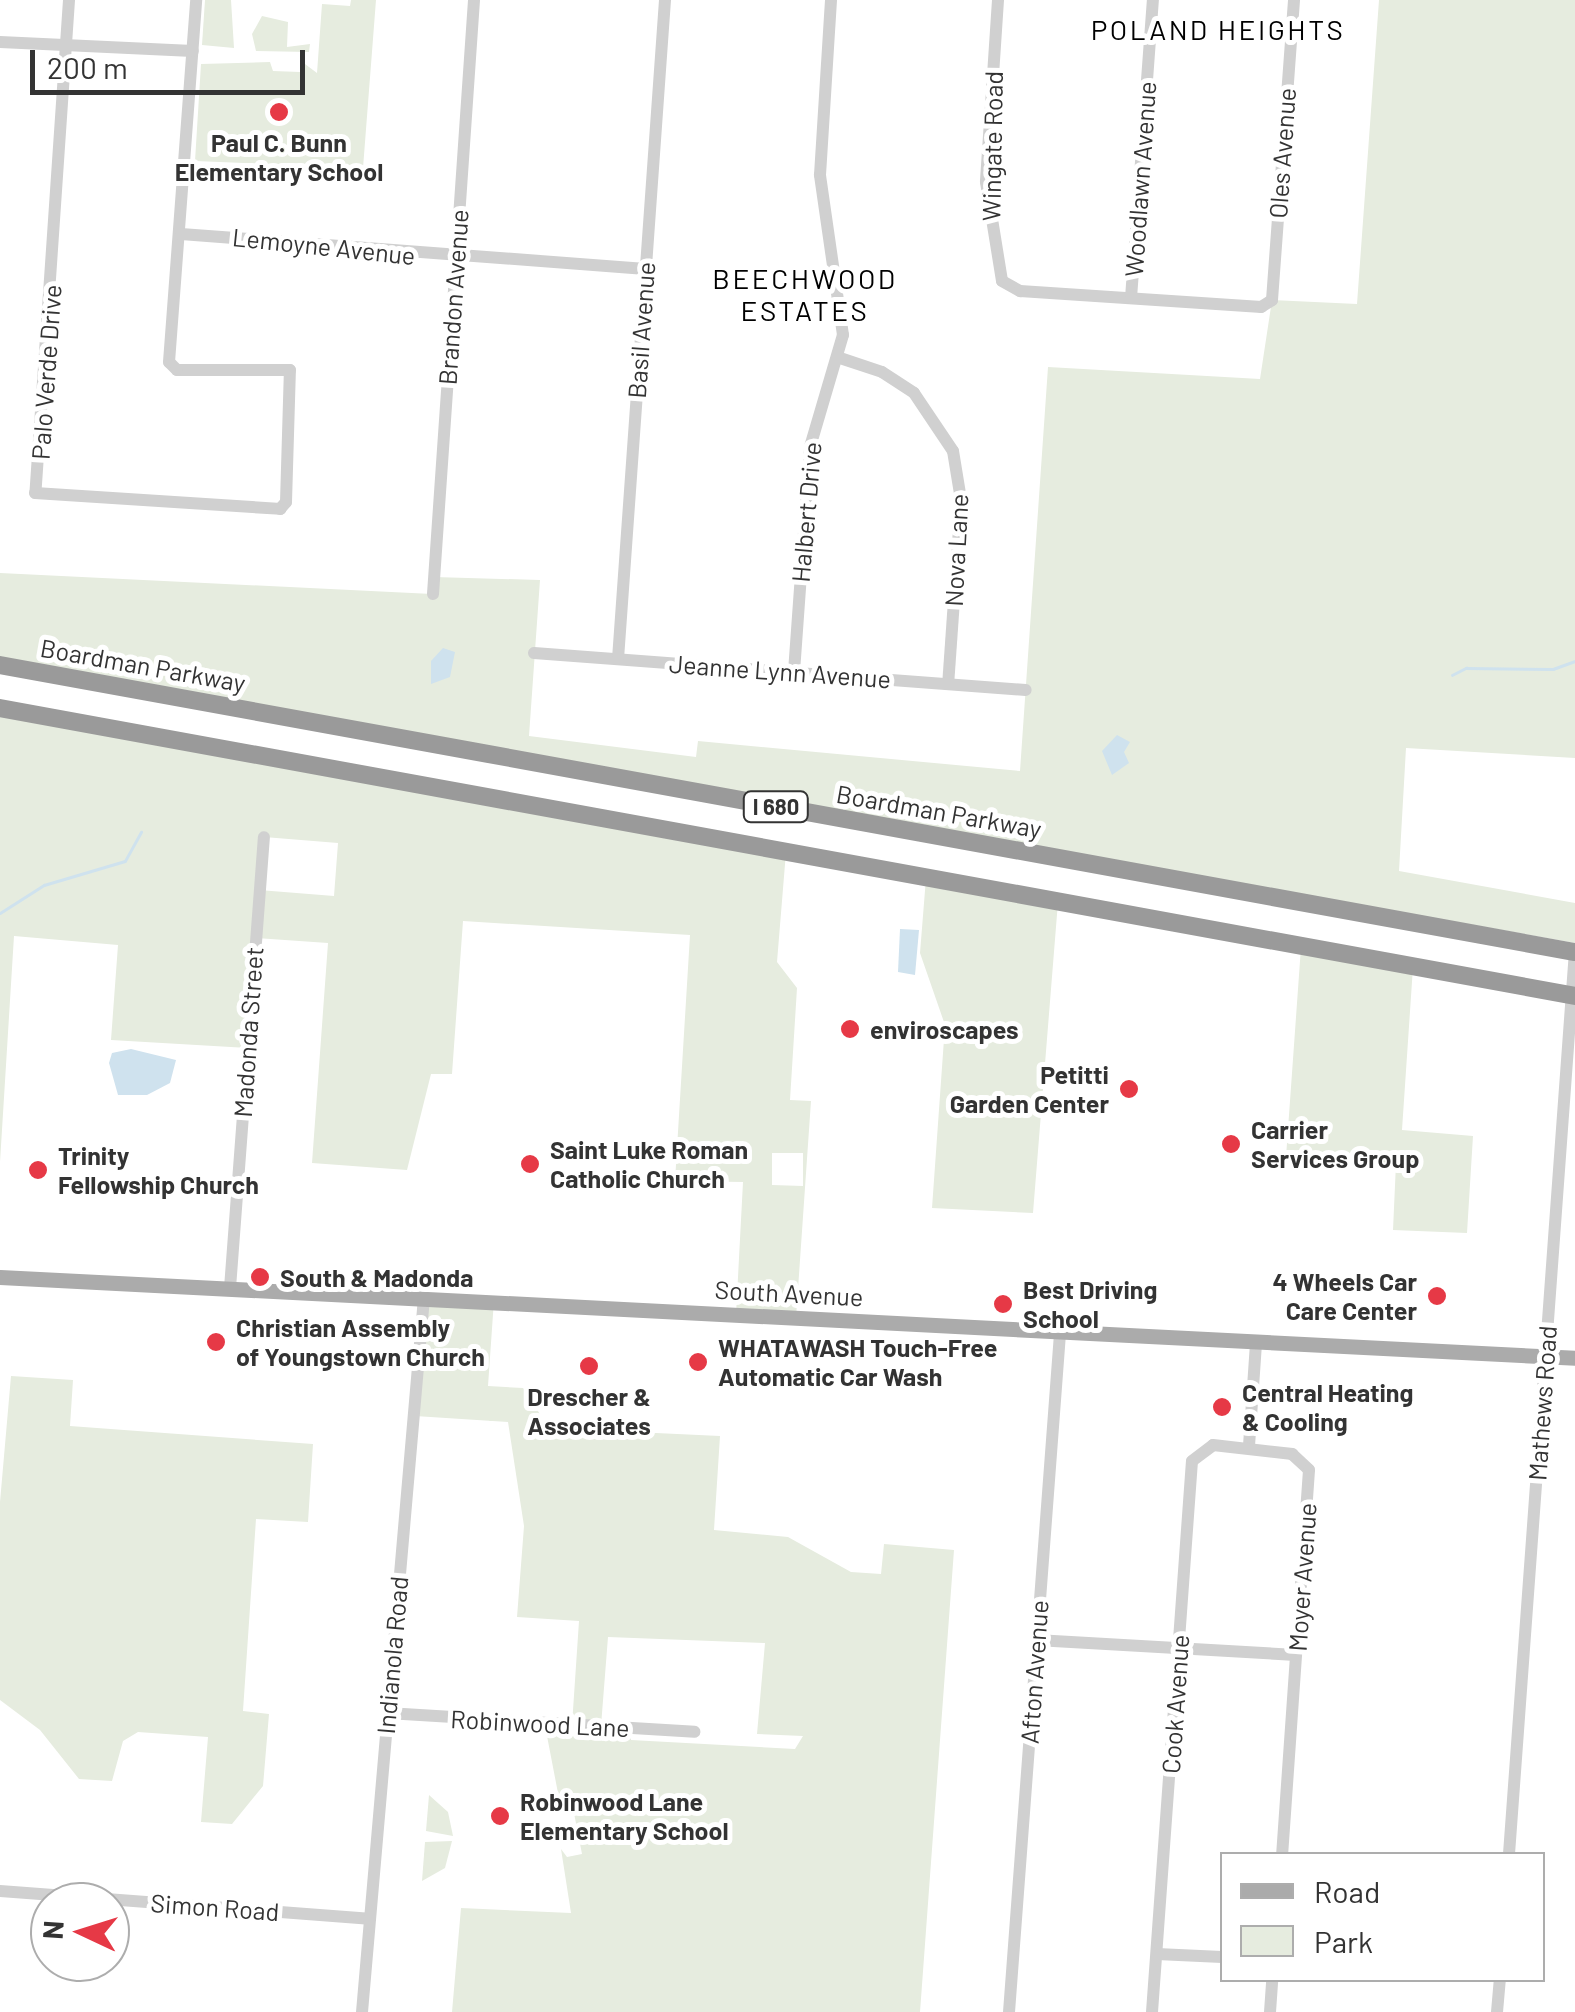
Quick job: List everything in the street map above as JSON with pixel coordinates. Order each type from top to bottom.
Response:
[{"type":"highway","name":"Boardman Parkway","points":[[0,664],[1575,952]]},
{"type":"highway","name":"I 680","points":[[0,708],[1575,996]]},
{"type":"main road","name":"South Avenue","points":[[0,1276],[1575,1358]]},
{"type":"street","name":"Palo Verde Drive","points":[[70,0],[36,493],[42,498],[282,508],[290,370],[177,370],[170,365],[182,234]]},
{"type":"street","points":[[182,234],[196,0]]},
{"type":"street","name":"Brandon Avenue","points":[[433,594],[474,0]]},
{"type":"street","name":"Basil Avenue","points":[[618,660],[665,0]]},
{"type":"street","name":"Halbert Drive","points":[[794,672],[810,447],[840,358],[843,308],[820,176],[831,0]]},
{"type":"street","name":"Wingate Road","points":[[998,0],[987,208],[996,269],[1009,287],[1131,298]]},
{"type":"street","name":"Woodlawn Avenue","points":[[1131,298],[1153,0]]},
{"type":"street","name":"Oles Avenue","points":[[1131,298],[1269,305],[1294,0]]},
{"type":"street","points":[[0,42],[193,51]]},
{"type":"street","name":"Lemoyne Avenue","points":[[182,234],[646,269]]},
{"type":"street","name":"Nova Lane","points":[[840,358],[882,372],[914,392],[953,450],[961,500],[948,684]]},
{"type":"street","name":"Jeanne Lynn Avenue","points":[[534,653],[1026,690]]},
{"type":"street","name":"Madonda Street","points":[[230,1288],[264,836]]},
{"type":"street","name":"Mathews Road","points":[[1509,1852],[1575,952]]},
{"type":"street","name":"Indianola Road","points":[[362,2012],[424,1298]]},
{"type":"street","name":"Afton Avenue","points":[[1009,2012],[1060,1332]]},
{"type":"street","points":[[1250,1446],[1256,1343]]},
{"type":"street","name":"Cook Avenue","points":[[1152,2012],[1192,1461],[1213,1445],[1250,1446]]},
{"type":"street","name":"Moyer Avenue","points":[[1250,1446],[1300,1457],[1309,1470],[1282,1852]]},
{"type":"street","points":[[1036,1640],[1296,1655]]},
{"type":"street","name":"Robinwood Lane","points":[[387,1713],[694,1732]]},
{"type":"street","name":"Simon Road","points":[[0,1891],[369,1919]]},
{"type":"street","points":[[1156,1954],[1220,1958]]},
{"type":"street","points":[[1270,2012],[1272,1982]]},
{"type":"street","points":[[1498,2012],[1500,1982]]},
{"type":"green space","points":[[205,0],[231,0],[234,48],[202,45]]},
{"type":"green space","name":"Paul C. Bunn Elementary School","points":[[351,0],[376,0],[363,168],[195,161],[201,64],[270,62],[273,71],[300,72],[305,64],[317,73],[322,4],[350,6]]},
{"type":"green space","points":[[1379,0],[1575,0],[1575,758],[1406,748],[1399,871],[1575,903],[1575,943],[0,665],[0,573],[432,594],[434,577],[540,580],[529,736],[696,757],[698,741],[1020,771],[1048,367],[1260,379],[1272,300],[1357,304]]},
{"type":"green space","points":[[262,16],[288,22],[287,47],[310,44],[309,52],[256,51],[252,34]]},
{"type":"green space","points":[[0,708],[786,852],[777,962],[797,988],[790,1100],[811,1101],[796,1318],[736,1315],[743,1182],[675,1181],[690,935],[463,921],[452,1074],[431,1074],[407,1170],[312,1163],[328,943],[256,938],[248,1048],[111,1040],[118,945],[14,936],[0,1162]],"holes":[[[264,837],[338,843],[334,896],[259,890]],[[772,1153],[803,1153],[803,1186],[772,1185]]]},
{"type":"green space","points":[[926,878],[1058,902],[1033,1213],[932,1208],[945,1025],[920,953]]},
{"type":"green space","points":[[1301,947],[1413,967],[1402,1130],[1473,1136],[1467,1233],[1393,1230],[1396,1163],[1286,1157]]},
{"type":"green space","points":[[424,1298],[494,1300],[488,1386],[523,1388],[549,1428],[720,1436],[714,1530],[788,1537],[851,1572],[881,1574],[884,1544],[954,1550],[920,2012],[452,2012],[461,1908],[571,1913],[561,1849],[567,1857],[582,1854],[573,1808],[562,1814],[547,1736],[549,1724],[572,1725],[579,1621],[517,1617],[524,1526],[508,1422],[415,1416]],"holes":[[[608,1637],[765,1643],[757,1734],[803,1736],[795,1749],[631,1740],[631,1729],[601,1726]]]},
{"type":"green space","points":[[11,1376],[73,1380],[70,1426],[313,1444],[308,1522],[256,1519],[243,1711],[269,1714],[263,1786],[232,1824],[201,1822],[208,1737],[138,1732],[123,1741],[112,1781],[79,1779],[40,1730],[0,1700],[0,1502]]},
{"type":"green space","points":[[429,1795],[448,1812],[453,1836],[426,1831]]},
{"type":"green space","points":[[452,1841],[445,1868],[422,1881],[425,1842]]},
{"type":"water","points":[[443,648],[455,652],[450,677],[431,684],[431,661]]},
{"type":"water","points":[[1117,735],[1130,742],[1124,752],[1129,763],[1112,775],[1102,751]]},
{"type":"water","points":[[900,929],[919,930],[915,975],[898,972]]},
{"type":"water","points":[[131,1049],[176,1060],[170,1083],[147,1095],[118,1095],[109,1063],[112,1053]]},
{"type":"waterway","points":[[1452,675],[1466,668],[1553,669],[1575,661]]},
{"type":"waterway","points":[[0,913],[44,885],[125,861],[141,832]]},
{"type":"place","name":"Paul C. Bunn Elementary School","points":[[279,112]]},
{"type":"place","name":"enviroscapes","points":[[850,1029]]},
{"type":"place","name":"Petitti Garden Center","points":[[1129,1089]]},
{"type":"place","name":"Carrier Services Group","points":[[1231,1144]]},
{"type":"place","name":"Saint Luke Roman Catholic Church","points":[[530,1164]]},
{"type":"place","name":"Trinity Fellowship Church","points":[[38,1170]]},
{"type":"place","name":"South & Madonda","points":[[260,1277]]},
{"type":"place","name":"4 Wheels Car Care Center","points":[[1437,1296]]},
{"type":"place","name":"Best Driving School","points":[[1003,1304]]},
{"type":"place","name":"Christian Assembly of Youngstown Church","points":[[216,1342]]},
{"type":"place","name":"WHATAWASH Touch-Free Automatic Car Wash","points":[[698,1362]]},
{"type":"place","name":"Drescher & Associates","points":[[589,1366]]},
{"type":"place","name":"Central Heating & Cooling","points":[[1222,1407]]},
{"type":"place","name":"Robinwood Lane Elementary School","points":[[500,1816]]},
{"type":"district","name":"POLAND HEIGHTS","points":[[1218,29]]},
{"type":"district","name":"BEECHWOOD ESTATES","points":[[805,294]]}]
